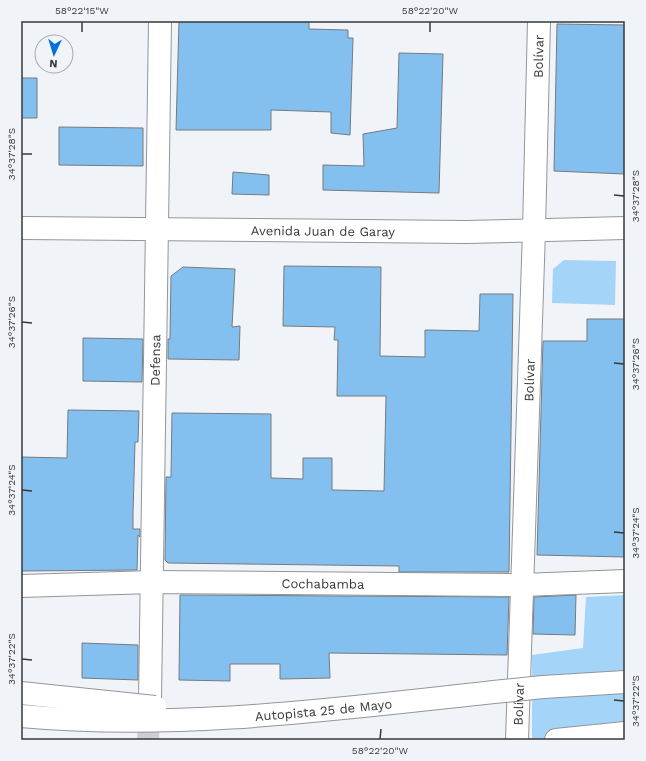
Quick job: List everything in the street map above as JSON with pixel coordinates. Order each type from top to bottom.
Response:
[{"type":"main road","name":"Defensa","points":[[150,699],[153,582],[160,21]]},
{"type":"main road","name":"Bolívar","points":[[517,740],[534,231],[539,21]]},
{"type":"main road","name":"Avenida Juan de Garay","points":[[21,228],[534,231],[625,228]]},
{"type":"main road","name":"Cochabamba","points":[[21,586],[153,582],[522,585],[625,581]]},
{"type":"main road","name":"Autopista 25 de Mayo","points":[[21,716],[138,720],[252,716],[543,687],[625,682]]},
{"type":"main road","points":[[21,693],[196,713],[252,716]]},
{"type":"main road","points":[[556,740],[625,734]]},
{"type":"main road","points":[[603,740],[625,734]]},
{"type":"shaded area","points":[[564,260],[616,261],[615,305],[552,303],[553,269]]},
{"type":"shaded area","points":[[625,595],[625,740],[532,740],[532,655],[583,648],[586,597]]},
{"type":"building","points":[[179,21],[309,21],[309,29],[348,30],[348,38],[353,38],[350,135],[331,133],[331,112],[271,110],[271,130],[176,130]]},
{"type":"building","points":[[557,24],[625,25],[625,174],[554,171]]},
{"type":"building","points":[[399,53],[443,54],[439,193],[323,190],[323,165],[364,166],[363,134],[397,128]]},
{"type":"building","points":[[21,78],[37,78],[37,118],[21,118]]},
{"type":"building","points":[[59,127],[143,128],[143,166],[59,165]]},
{"type":"building","points":[[233,172],[269,175],[269,195],[232,194]]},
{"type":"building","points":[[284,266],[381,267],[380,356],[425,357],[425,330],[479,331],[480,294],[513,294],[509,572],[399,572],[399,566],[168,563],[165,560],[166,477],[171,477],[172,413],[271,414],[271,478],[303,479],[303,458],[332,458],[332,490],[384,491],[386,396],[337,396],[338,340],[334,340],[335,327],[283,326]]},
{"type":"building","points":[[183,267],[235,269],[232,327],[240,326],[239,360],[168,359],[168,339],[170,339],[171,276]]},
{"type":"building","points":[[587,319],[625,319],[625,557],[537,555],[543,341],[587,341]]},
{"type":"building","points":[[83,338],[143,339],[142,382],[83,381]]},
{"type":"building","points":[[68,410],[139,411],[138,442],[135,442],[133,514],[133,529],[140,529],[140,537],[138,535],[137,570],[21,571],[21,457],[67,458]]},
{"type":"building","points":[[180,595],[509,597],[507,655],[329,653],[330,678],[280,679],[280,664],[230,664],[230,681],[179,680]]},
{"type":"building","points":[[576,595],[575,635],[533,634],[534,597]]},
{"type":"building","points":[[82,643],[138,645],[138,680],[82,678]]},
{"type":"tunnel","points":[[148,740],[150,702]]}]
